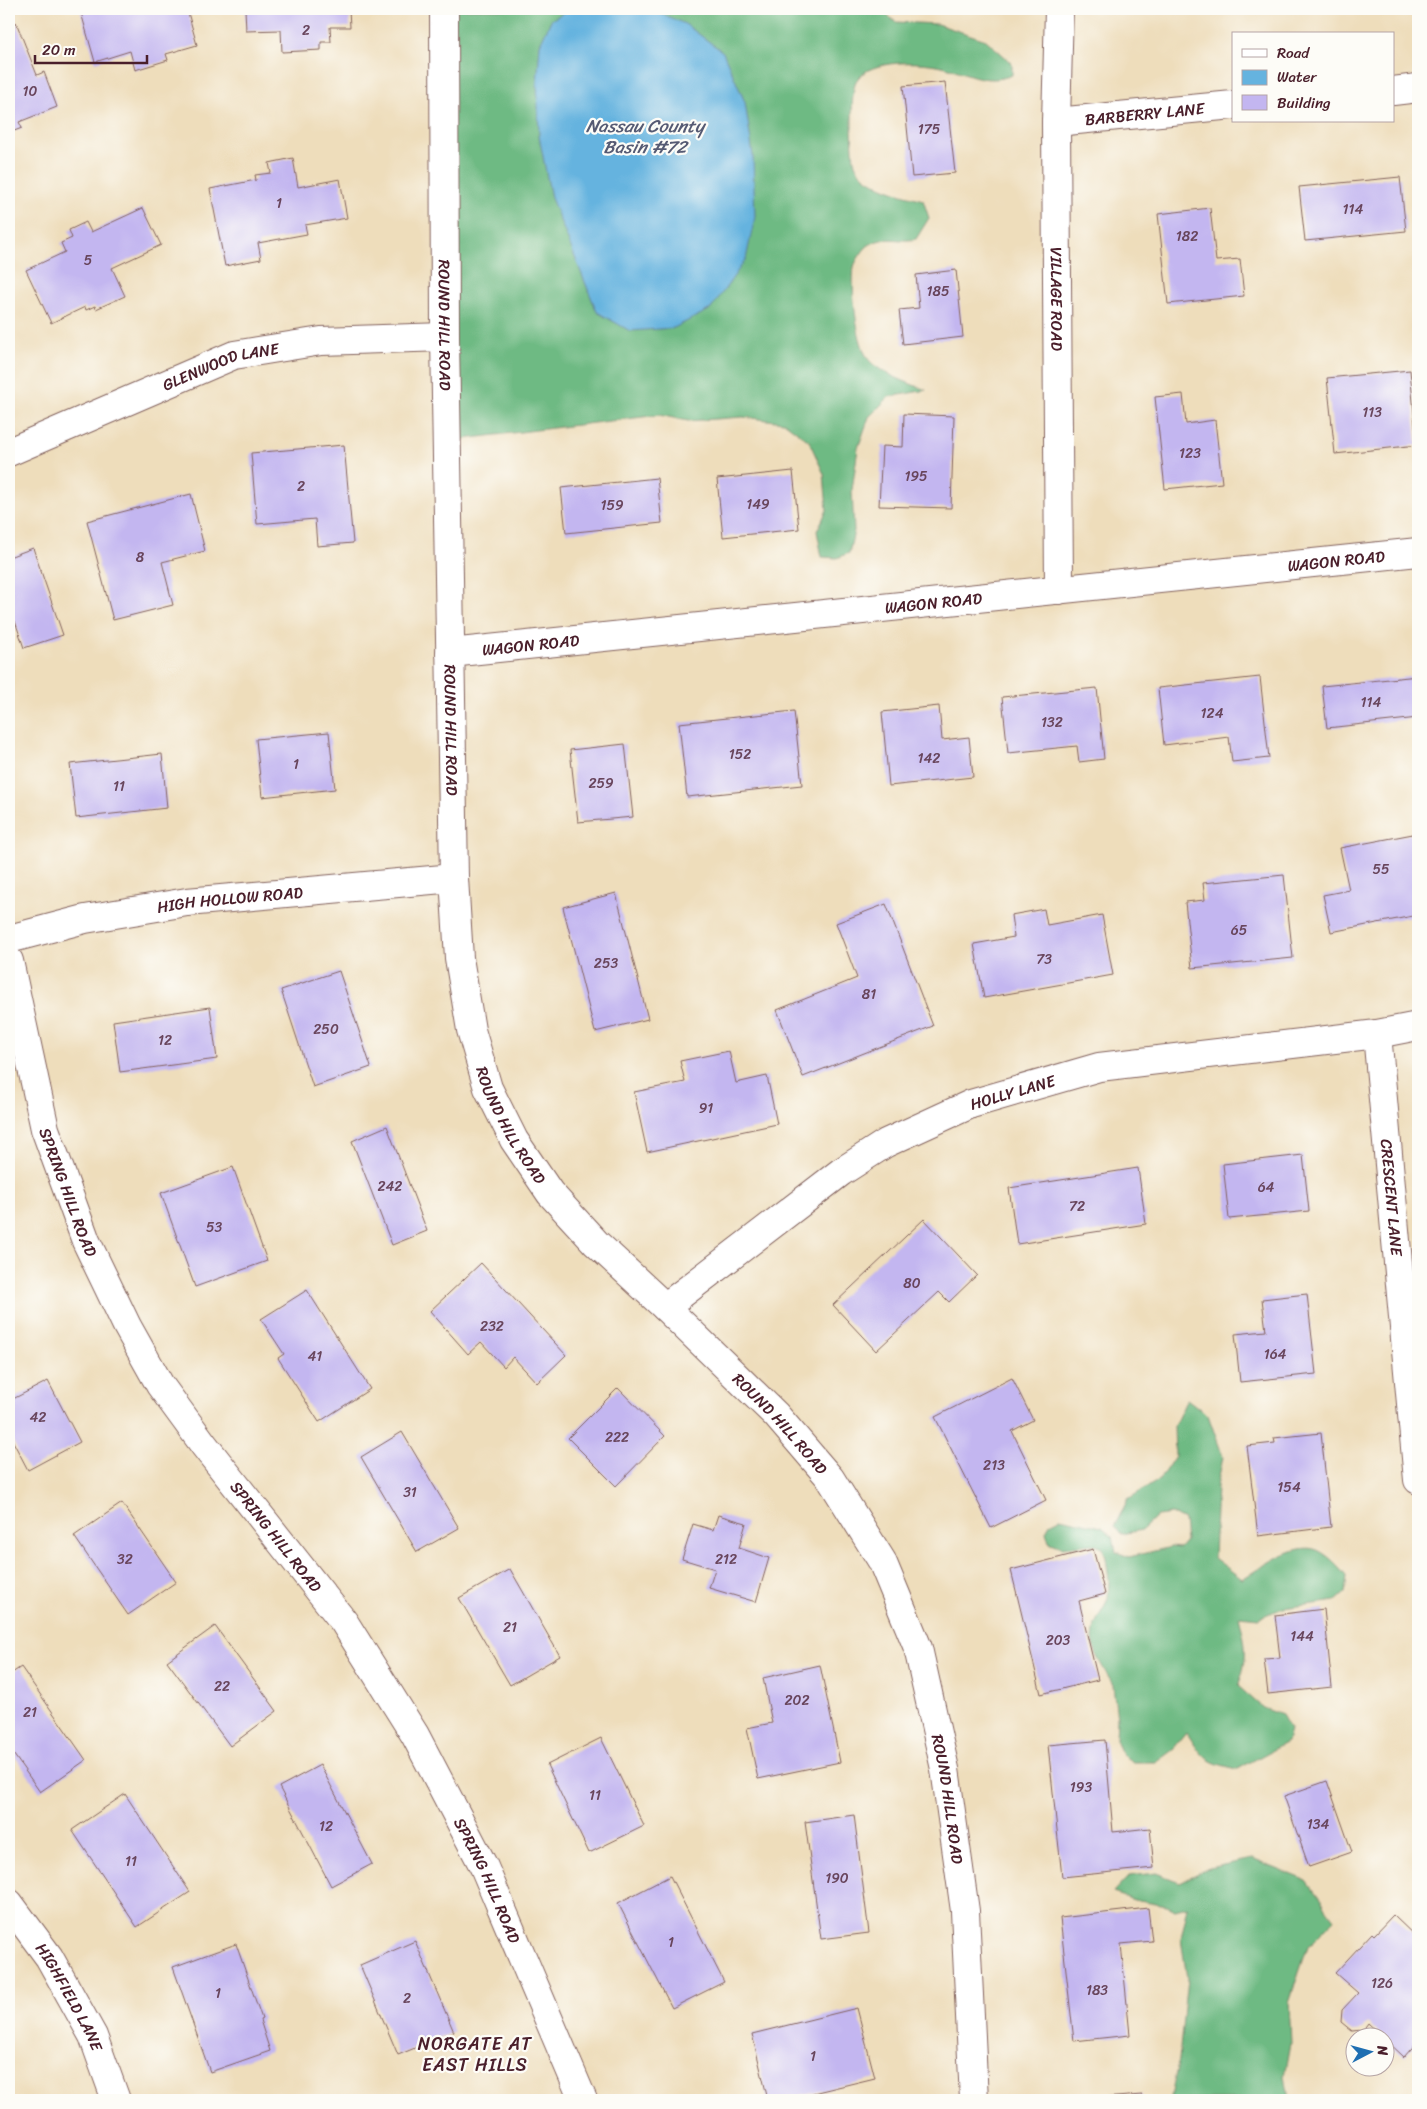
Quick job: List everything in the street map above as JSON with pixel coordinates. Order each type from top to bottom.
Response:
[{"type":"street","name":"ROUND HILL ROAD","points":[[444,9],[445,337],[454,878],[459,958],[471,1030],[488,1088],[514,1140],[550,1193],[596,1243],[776,1415],[830,1478],[882,1561],[918,1648],[945,1768],[965,1911],[974,2100]]},
{"type":"street","name":"VILLAGE ROAD","points":[[1059,9],[1056,122],[1060,590]]},
{"type":"street","points":[[1394,91],[1418,88]]},
{"type":"street","name":"BARBERRY LANE","points":[[1056,122],[1232,105]]},
{"type":"street","name":"GLENWOOD LANE","points":[[9,452],[234,355],[322,342],[445,337]]},
{"type":"street","name":"WAGON ROAD","points":[[450,653],[1418,552]]},
{"type":"street","name":"HIGH HOLLOW ROAD","points":[[9,939],[85,919],[187,902],[454,878]]},
{"type":"street","name":"SPRING HILL ROAD","points":[[9,961],[46,1129],[86,1241],[127,1326],[160,1385],[204,1446],[344,1622],[415,1735],[484,1867],[583,2100]]},
{"type":"street","name":"HOLLY LANE","points":[[665,1307],[841,1172],[886,1143],[971,1104],[1099,1067],[1378,1034],[1418,1026]]},
{"type":"street","name":"CRESCENT LANE","points":[[1378,1034],[1418,1480]]},
{"type":"street","name":"HIGHFIELD LANE","points":[[9,1903],[49,1957],[93,2036],[116,2100]]},
{"type":"green space","points":[[444,9],[878,9],[896,22],[937,24],[986,40],[1012,63],[1012,75],[995,79],[987,79],[946,67],[924,63],[884,65],[872,68],[863,74],[856,81],[854,87],[852,119],[854,160],[857,168],[863,176],[882,187],[923,200],[929,218],[916,239],[887,239],[875,242],[865,249],[854,267],[855,313],[863,349],[867,357],[885,372],[926,390],[889,397],[869,417],[858,448],[852,490],[854,531],[849,553],[837,558],[822,557],[817,531],[827,510],[824,474],[809,441],[784,422],[743,417],[688,421],[659,415],[447,441]]},
{"type":"green space","points":[[1187,1399],[1208,1415],[1223,1457],[1217,1486],[1214,1558],[1242,1579],[1278,1557],[1299,1549],[1308,1548],[1326,1555],[1347,1576],[1345,1593],[1336,1601],[1283,1608],[1259,1618],[1239,1616],[1245,1659],[1238,1686],[1263,1708],[1282,1715],[1290,1729],[1287,1742],[1238,1769],[1212,1762],[1202,1754],[1187,1732],[1174,1748],[1155,1762],[1133,1762],[1122,1755],[1116,1739],[1117,1718],[1113,1685],[1097,1657],[1093,1639],[1095,1624],[1108,1599],[1109,1580],[1103,1548],[1093,1544],[1062,1547],[1049,1542],[1046,1532],[1050,1523],[1060,1518],[1102,1527],[1113,1537],[1116,1552],[1129,1557],[1171,1547],[1180,1548],[1186,1541],[1184,1520],[1172,1514],[1157,1516],[1142,1530],[1122,1534],[1114,1527],[1128,1499],[1159,1480],[1175,1456],[1174,1426]]},
{"type":"green space","points":[[1252,1859],[1307,1881],[1335,1919],[1308,1946],[1289,2002],[1291,2043],[1285,2076],[1289,2100],[1170,2100],[1179,2059],[1187,1978],[1181,1939],[1188,1907],[1176,1910],[1167,1906],[1134,1900],[1113,1893],[1129,1876],[1156,1873],[1180,1882],[1209,1868]]},
{"type":"water","name":"Nassau County Basin #72","points":[[570,9],[651,9],[685,24],[723,52],[745,102],[753,155],[755,217],[746,259],[711,309],[674,328],[630,331],[597,312],[551,198],[539,136],[537,83],[540,44],[551,20]]},
{"type":"building","points":[[80,9],[187,9],[197,45],[166,54],[168,60],[135,70],[130,51],[95,62]]},
{"type":"building","points":[[245,9],[349,9],[350,27],[330,27],[331,42],[321,42],[321,50],[282,52],[281,30],[246,31]]},
{"type":"building","points":[[16,22],[37,75],[44,72],[57,107],[19,122],[22,128],[9,133],[9,25]]},
{"type":"building","points":[[945,82],[955,173],[912,177],[903,86]]},
{"type":"building","points":[[293,158],[298,187],[340,179],[347,218],[305,225],[307,234],[258,243],[261,259],[225,266],[210,189],[256,180],[255,175],[271,173],[269,163]]},
{"type":"building","points":[[1400,177],[1406,231],[1305,241],[1299,187]]},
{"type":"building","points":[[143,208],[161,245],[112,268],[125,296],[96,309],[95,306],[86,310],[85,307],[51,323],[26,270],[65,252],[61,243],[72,238],[69,230],[86,222],[91,232]]},
{"type":"building","points":[[1210,208],[1216,261],[1240,259],[1244,296],[1168,304],[1158,214]]},
{"type":"building","points":[[956,270],[963,337],[903,344],[899,310],[919,308],[916,275]]},
{"type":"building","points":[[1410,370],[1417,445],[1335,454],[1327,378]]},
{"type":"building","points":[[1183,394],[1186,424],[1215,420],[1222,483],[1165,489],[1155,397]]},
{"type":"building","points":[[904,414],[954,416],[951,508],[879,506],[882,446],[903,447]]},
{"type":"building","points":[[344,445],[353,543],[317,546],[315,519],[257,524],[251,453]]},
{"type":"building","points":[[793,471],[799,529],[723,537],[717,479]]},
{"type":"building","points":[[657,478],[662,523],[566,533],[561,488]]},
{"type":"building","points":[[191,494],[205,551],[162,562],[173,605],[113,620],[87,521]]},
{"type":"building","points":[[33,548],[63,635],[24,648],[15,621],[9,623],[9,557]]},
{"type":"building","points":[[1418,676],[1418,718],[1327,728],[1322,686]]},
{"type":"building","points":[[1260,677],[1269,758],[1232,762],[1229,737],[1164,745],[1158,688]]},
{"type":"building","points":[[1097,688],[1104,759],[1079,762],[1077,746],[1008,753],[1002,697]]},
{"type":"building","points":[[939,706],[942,740],[969,737],[973,777],[889,786],[882,712]]},
{"type":"building","points":[[794,711],[802,785],[687,797],[679,723]]},
{"type":"building","points":[[329,732],[335,789],[262,797],[256,739]]},
{"type":"building","points":[[625,744],[633,817],[578,822],[570,750]]},
{"type":"building","points":[[162,754],[167,808],[76,818],[70,764]]},
{"type":"building","points":[[1418,833],[1418,915],[1331,932],[1323,895],[1349,890],[1340,848]]},
{"type":"building","points":[[1284,875],[1293,958],[1192,968],[1185,902],[1205,900],[1203,883]]},
{"type":"building","points":[[616,893],[648,1019],[595,1032],[563,907]]},
{"type":"building","points":[[886,904],[933,1026],[803,1077],[777,1010],[857,978],[836,923]]},
{"type":"building","points":[[1044,909],[1047,925],[1102,915],[1113,975],[984,998],[974,944],[1014,937],[1011,915]]},
{"type":"building","points":[[339,971],[371,1067],[313,1087],[281,990]]},
{"type":"building","points":[[210,1007],[217,1059],[120,1072],[113,1021]]},
{"type":"building","points":[[729,1051],[736,1083],[767,1076],[777,1124],[647,1152],[634,1092],[685,1082],[680,1061]]},
{"type":"building","points":[[387,1126],[427,1231],[392,1245],[352,1141]]},
{"type":"building","points":[[1303,1155],[1309,1211],[1229,1219],[1223,1164]]},
{"type":"building","points":[[233,1167],[267,1261],[195,1287],[161,1193]]},
{"type":"building","points":[[1138,1168],[1146,1224],[1017,1244],[1009,1188]]},
{"type":"building","points":[[924,1219],[977,1275],[949,1302],[939,1292],[876,1351],[833,1305]]},
{"type":"building","points":[[481,1263],[566,1355],[537,1383],[513,1357],[504,1367],[481,1342],[468,1354],[430,1311]]},
{"type":"building","points":[[307,1290],[370,1389],[319,1422],[278,1358],[284,1354],[261,1319]]},
{"type":"building","points":[[1307,1294],[1316,1374],[1240,1382],[1235,1334],[1266,1331],[1262,1299]]},
{"type":"building","points":[[1012,1378],[1033,1420],[1012,1431],[1046,1500],[991,1528],[935,1417]]},
{"type":"building","points":[[48,1381],[80,1442],[28,1470],[9,1434],[9,1401]]},
{"type":"building","points":[[618,1388],[665,1436],[616,1486],[568,1438]]},
{"type":"building","points":[[402,1432],[459,1528],[417,1552],[361,1457]]},
{"type":"building","points":[[1321,1433],[1331,1527],[1258,1536],[1247,1446],[1275,1443],[1274,1438]]},
{"type":"building","points":[[122,1503],[176,1582],[128,1615],[74,1536]]},
{"type":"building","points":[[718,1515],[746,1523],[739,1548],[769,1558],[756,1602],[709,1588],[715,1569],[682,1559],[693,1524],[713,1530]]},
{"type":"building","points":[[1093,1549],[1105,1594],[1079,1601],[1098,1680],[1041,1694],[1011,1570]]},
{"type":"building","points":[[510,1569],[560,1656],[510,1685],[459,1598]]},
{"type":"building","points":[[1324,1609],[1332,1687],[1268,1694],[1264,1659],[1280,1658],[1275,1615]]},
{"type":"building","points":[[215,1626],[277,1711],[230,1746],[167,1661]]},
{"type":"building","points":[[820,1665],[840,1762],[758,1779],[747,1728],[772,1723],[763,1678]]},
{"type":"building","points":[[21,1667],[86,1760],[40,1792],[9,1748],[9,1675]]},
{"type":"building","points":[[601,1738],[644,1826],[589,1853],[547,1765]]},
{"type":"building","points":[[1105,1740],[1113,1832],[1150,1828],[1154,1868],[1062,1877],[1048,1745]]},
{"type":"building","points":[[320,1765],[372,1864],[331,1886],[279,1787]]},
{"type":"building","points":[[1327,1781],[1352,1852],[1309,1867],[1284,1796]]},
{"type":"building","points":[[125,1794],[190,1892],[137,1927],[72,1830]]},
{"type":"building","points":[[854,1815],[869,1933],[821,1939],[805,1822]]},
{"type":"building","points":[[670,1876],[724,1982],[672,2008],[618,1903]]},
{"type":"building","points":[[1148,1908],[1152,1941],[1121,1944],[1130,2035],[1074,2041],[1060,1918]]},
{"type":"building","points":[[1393,1915],[1418,1939],[1418,2041],[1404,2057],[1394,2048],[1394,2026],[1371,2026],[1368,2023],[1366,2026],[1346,2026],[1341,2022],[1342,2010],[1358,1993],[1335,1973],[1372,1933],[1374,1935]]},
{"type":"building","points":[[415,1941],[454,2032],[398,2055],[360,1965]]},
{"type":"building","points":[[236,1944],[262,2019],[260,2020],[270,2051],[210,2072],[173,1967]]},
{"type":"building","points":[[857,2008],[875,2078],[784,2100],[768,2100],[752,2034]]},
{"type":"building","points":[[1142,2095],[1142,2100],[1089,2100],[1089,2099]]},
{"type":"district","name":"NORGATE AT EAST HILLS","points":[[475,2054]]}]
